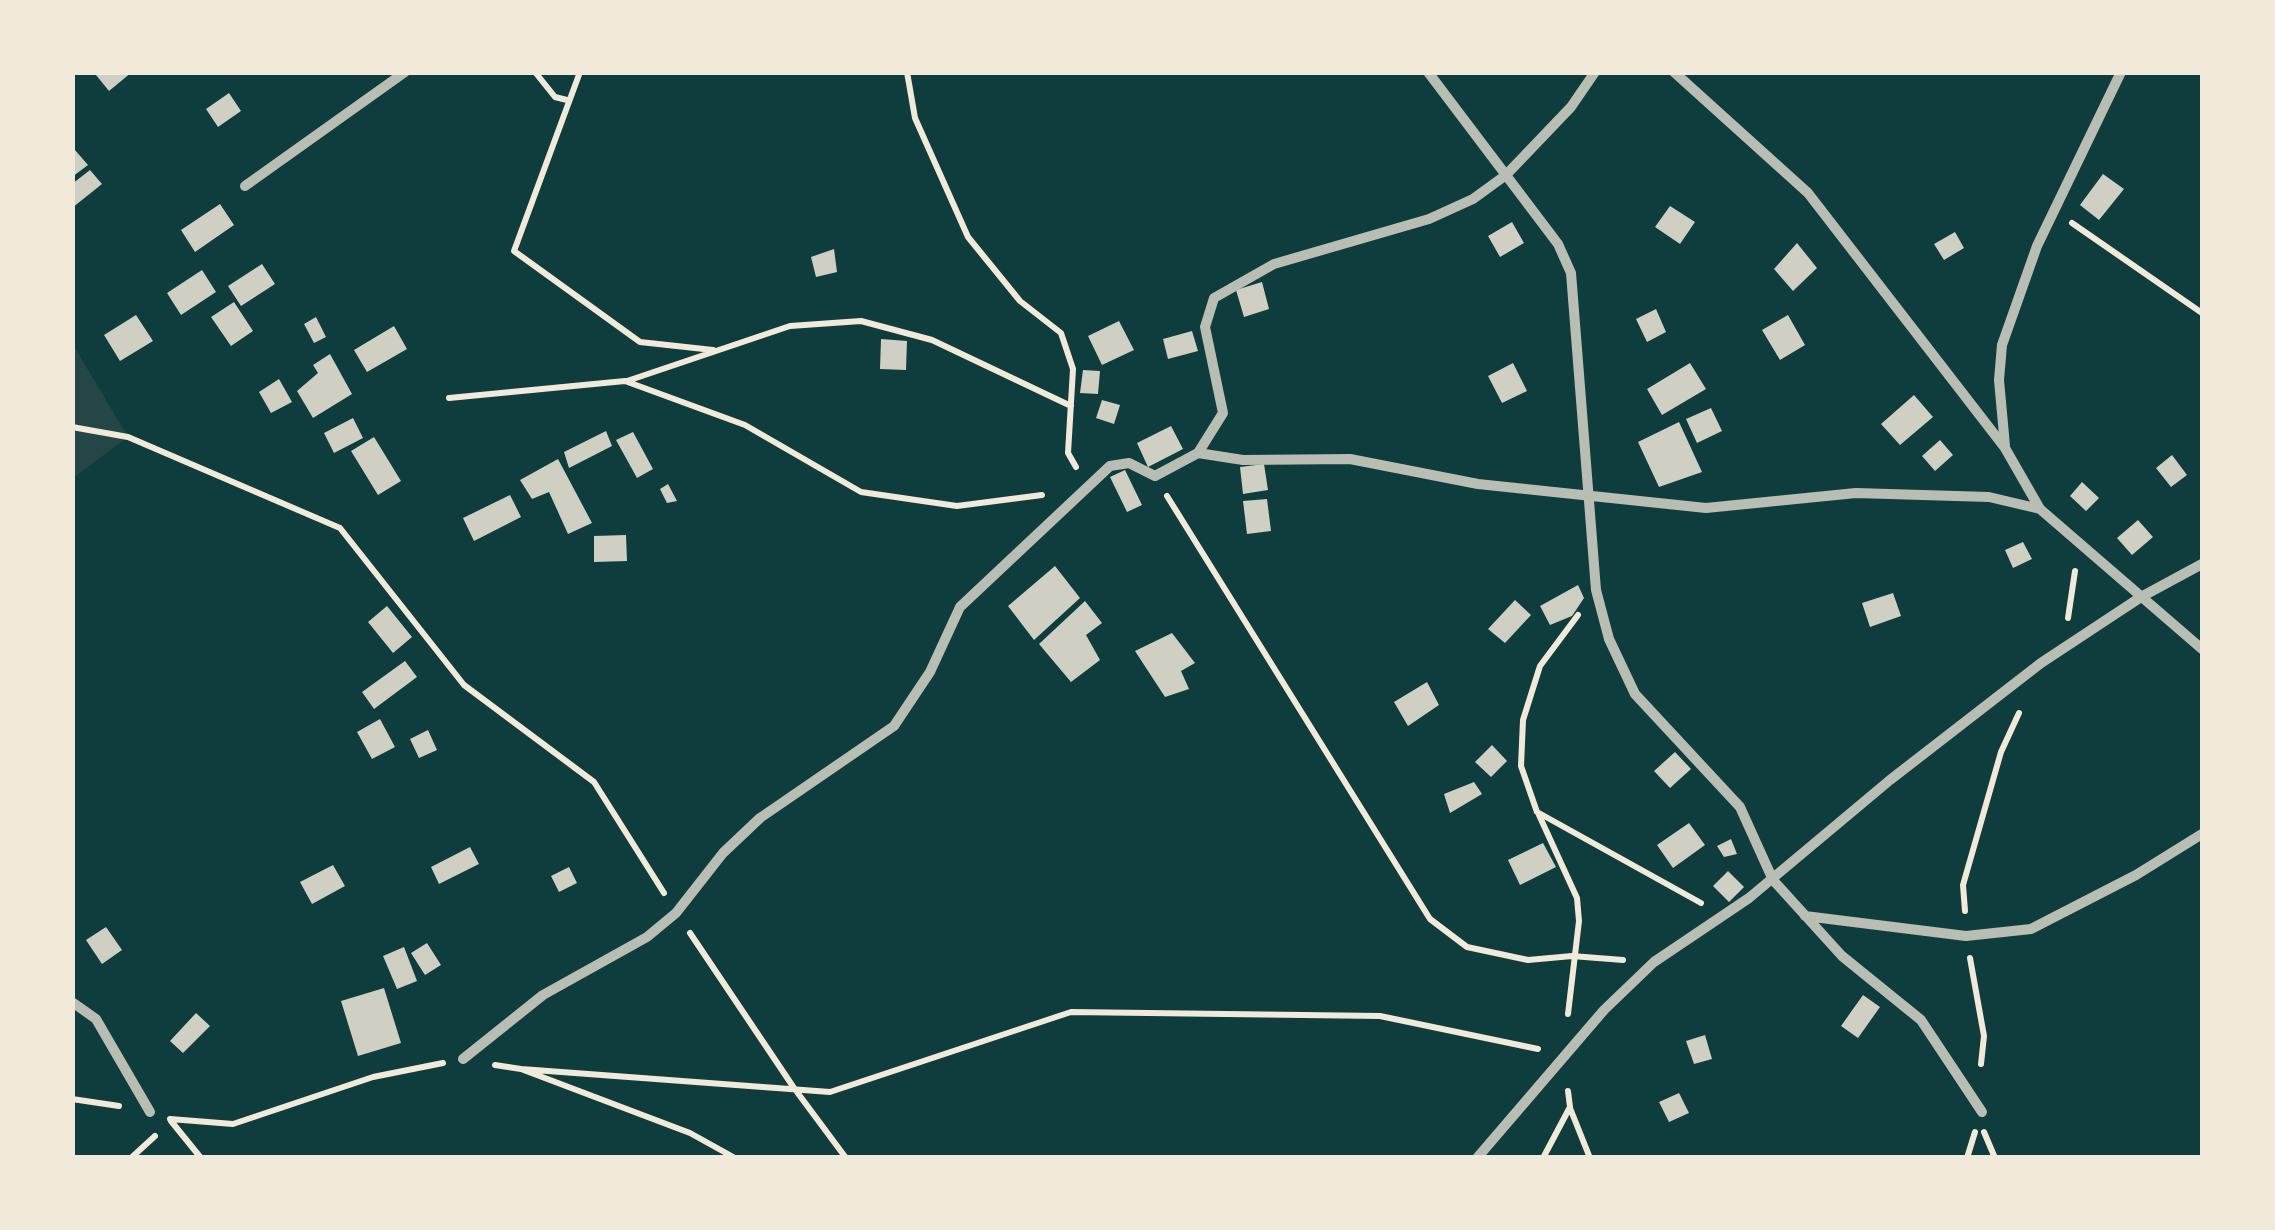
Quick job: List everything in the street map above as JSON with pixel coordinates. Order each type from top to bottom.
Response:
[{"type":"street","points":[[244,186],[404,72]]},
{"type":"street","points":[[1428,72],[1478,144],[1558,244],[1571,273],[1596,590],[1609,639],[1636,694],[1740,807],[1773,880],[1842,956],[1921,1020],[1982,1112]]},
{"type":"street","points":[[462,1059],[542,996],[647,937],[676,913],[723,852],[760,818],[894,726],[930,672],[960,607],[1118,462],[1155,476],[1198,453],[1223,413],[1205,327],[1214,298],[1274,264],[1429,219],[1473,199],[1506,175],[1571,107],[1595,72]]},
{"type":"street","points":[[1674,72],[1808,193],[2005,448],[2040,510],[2202,649]]},
{"type":"street","points":[[2005,448],[1999,380],[2002,344],[2054,209],[2121,72]]},
{"type":"street","points":[[1198,453],[1243,460],[1350,459],[1587,498],[1706,508],[1856,494],[1989,497],[2040,510]]},
{"type":"street","points":[[1476,1158],[1564,1054],[1654,962],[1773,880],[1890,780],[2040,664],[2141,597],[2202,564]]},
{"type":"street","points":[[1804,916],[1966,936],[2031,929],[2136,875],[2202,834]]},
{"type":"street","points":[[72,1002],[96,1020],[150,1112]]},
{"type":"path","points":[[535,72],[555,97],[567,100]]},
{"type":"path","points":[[580,72],[514,251],[640,342],[715,351]]},
{"type":"path","points":[[626,381],[745,425],[861,492],[957,506],[1088,490],[1068,452],[1073,369],[1061,333],[1020,301],[968,237],[915,118],[908,72]]},
{"type":"path","points":[[2054,209],[2118,258],[2202,313]]},
{"type":"path","points":[[449,398],[626,381],[790,326],[861,321],[932,340],[1071,406]]},
{"type":"path","points":[[72,427],[128,437],[340,528],[464,685],[594,782],[676,913],[846,1158]]},
{"type":"path","points":[[1155,476],[1430,919],[1467,947],[1528,960],[1572,956],[1654,962]]},
{"type":"path","points":[[1996,1158],[1984,1137],[1979,1089],[1984,1036],[1966,936],[1962,885],[2001,752],[2040,664],[2068,618],[2080,544]]},
{"type":"path","points":[[1590,1158],[1570,1107],[1564,1054],[1578,921],[1576,898],[1521,766],[1523,720],[1540,666],[1596,590]]},
{"type":"path","points":[[1537,812],[1724,915]]},
{"type":"path","points":[[72,1099],[150,1112],[172,1120],[233,1124],[373,1077],[462,1059],[521,1069],[830,1092],[1071,1012],[1380,1016],[1564,1054]]},
{"type":"path","points":[[521,1069],[690,1132],[735,1158]]},
{"type":"path","points":[[1542,1158],[1570,1107]]},
{"type":"path","points":[[131,1158],[172,1120]]},
{"type":"path","points":[[172,1120],[201,1158]]},
{"type":"shaded area","points":[[72,343],[128,437],[73,478],[72,478]]},
{"type":"building","points":[[132,72],[109,91],[96,75]]},
{"type":"building","points":[[229,93],[241,111],[218,127],[206,109]]},
{"type":"building","points":[[75,150],[88,165],[72,177],[72,152]]},
{"type":"building","points":[[90,170],[102,184],[72,208],[72,184]]},
{"type":"building","points":[[2103,174],[2124,189],[2099,220],[2080,205]]},
{"type":"building","points":[[220,204],[234,225],[195,252],[181,230]]},
{"type":"building","points":[[1670,206],[1695,222],[1680,244],[1655,227]]},
{"type":"building","points":[[1512,222],[1524,243],[1500,257],[1488,236]]},
{"type":"building","points":[[1955,232],[1964,248],[1944,260],[1934,244]]},
{"type":"building","points":[[1797,243],[1817,268],[1793,291],[1774,269]]},
{"type":"building","points":[[834,249],[837,272],[816,277],[811,257]]},
{"type":"building","points":[[262,264],[275,284],[241,306],[228,286]]},
{"type":"building","points":[[202,270],[216,292],[181,315],[167,293]]},
{"type":"building","points":[[1262,282],[1269,309],[1244,317],[1236,290]]},
{"type":"building","points":[[234,302],[253,331],[231,346],[211,317]]},
{"type":"building","points":[[1656,309],[1666,332],[1647,342],[1636,319]]},
{"type":"building","points":[[136,315],[153,341],[120,361],[104,335]]},
{"type":"building","points":[[1788,315],[1805,345],[1780,360],[1762,330]]},
{"type":"building","points":[[316,317],[326,337],[314,343],[304,324]]},
{"type":"building","points":[[1119,321],[1134,350],[1102,365],[1088,336]]},
{"type":"building","points":[[394,326],[407,349],[367,372],[354,350]]},
{"type":"building","points":[[1192,331],[1198,351],[1168,359],[1163,339]]},
{"type":"building","points":[[881,339],[907,341],[906,370],[880,369]]},
{"type":"building","points":[[330,354],[352,394],[313,418],[297,391],[318,373],[313,365]]},
{"type":"building","points":[[1513,363],[1527,391],[1502,403],[1488,376]]},
{"type":"building","points":[[1690,363],[1706,389],[1662,415],[1647,389]]},
{"type":"building","points":[[1083,370],[1100,371],[1098,394],[1080,393]]},
{"type":"building","points":[[279,379],[292,402],[271,413],[259,392]]},
{"type":"building","points":[[1914,395],[1933,417],[1900,445],[1881,424]]},
{"type":"building","points":[[1102,400],[1120,405],[1114,424],[1096,418]]},
{"type":"building","points":[[1711,408],[1722,431],[1697,443],[1686,419]]},
{"type":"building","points":[[353,418],[363,438],[334,453],[324,433]]},
{"type":"building","points":[[1679,422],[1702,472],[1659,487],[1638,442]]},
{"type":"building","points":[[1171,426],[1183,449],[1148,467],[1137,443]]},
{"type":"building","points":[[606,431],[612,446],[569,468],[564,452]]},
{"type":"building","points":[[633,432],[653,469],[637,478],[616,440]]},
{"type":"building","points":[[374,437],[401,481],[378,495],[351,451]]},
{"type":"building","points":[[1940,440],[1953,455],[1935,471],[1922,456]]},
{"type":"building","points":[[2172,455],[2187,475],[2171,487],[2156,468]]},
{"type":"building","points":[[558,459],[592,523],[568,534],[549,492],[532,499],[520,480]]},
{"type":"building","points":[[1264,464],[1268,490],[1243,494],[1240,467]]},
{"type":"building","points":[[1125,470],[1142,505],[1127,512],[1110,477]]},
{"type":"building","points":[[2082,482],[2099,498],[2086,511],[2070,496]]},
{"type":"building","points":[[668,484],[677,501],[667,503],[660,489]]},
{"type":"building","points":[[510,495],[521,517],[474,541],[463,518]]},
{"type":"building","points":[[1267,499],[1271,531],[1247,534],[1243,501]]},
{"type":"building","points":[[2138,520],[2153,537],[2132,555],[2117,538]]},
{"type":"building","points":[[626,535],[627,561],[594,562],[594,536]]},
{"type":"building","points":[[2023,542],[2032,559],[2013,568],[2005,550]]},
{"type":"building","points":[[1055,566],[1080,598],[1034,640],[1008,606]]},
{"type":"building","points":[[1578,585],[1584,598],[1572,616],[1550,625],[1540,606]]},
{"type":"building","points":[[1893,593],[1901,616],[1870,627],[1862,603]]},
{"type":"building","points":[[1515,600],[1531,615],[1505,643],[1488,629]]},
{"type":"building","points":[[1085,601],[1102,623],[1086,635],[1100,660],[1071,682],[1039,644]]},
{"type":"building","points":[[387,606],[412,637],[393,653],[368,622]]},
{"type":"building","points":[[1172,633],[1195,663],[1181,671],[1189,689],[1165,697],[1135,651]]},
{"type":"building","points":[[405,661],[417,677],[374,709],[362,692]]},
{"type":"building","points":[[1427,682],[1439,705],[1408,726],[1394,702]]},
{"type":"building","points":[[380,719],[395,747],[372,759],[357,732]]},
{"type":"building","points":[[428,730],[437,750],[419,758],[410,739]]},
{"type":"building","points":[[1492,745],[1507,761],[1491,777],[1475,762]]},
{"type":"building","points":[[1675,752],[1691,769],[1670,788],[1654,771]]},
{"type":"building","points":[[1474,782],[1482,794],[1450,813],[1444,794]]},
{"type":"building","points":[[1689,823],[1705,845],[1673,868],[1657,845]]},
{"type":"building","points":[[1731,839],[1737,854],[1724,857],[1717,846]]},
{"type":"building","points":[[1543,843],[1556,867],[1520,885],[1508,860]]},
{"type":"building","points":[[470,847],[479,864],[439,884],[431,867]]},
{"type":"building","points":[[333,865],[345,886],[312,904],[300,882]]},
{"type":"building","points":[[569,867],[577,883],[559,892],[551,876]]},
{"type":"building","points":[[1728,871],[1744,887],[1729,902],[1713,886]]},
{"type":"building","points":[[106,927],[122,950],[102,964],[86,940]]},
{"type":"building","points":[[427,943],[441,965],[425,975],[411,953]]},
{"type":"building","points":[[404,947],[417,981],[397,989],[383,956]]},
{"type":"building","points":[[384,988],[401,1043],[358,1056],[341,1001]]},
{"type":"building","points":[[1863,995],[1880,1007],[1858,1038],[1841,1026]]},
{"type":"building","points":[[196,1013],[210,1026],[183,1053],[170,1041]]},
{"type":"building","points":[[1705,1035],[1712,1059],[1694,1064],[1686,1041]]},
{"type":"building","points":[[1679,1093],[1689,1113],[1669,1122],[1659,1102]]}]
